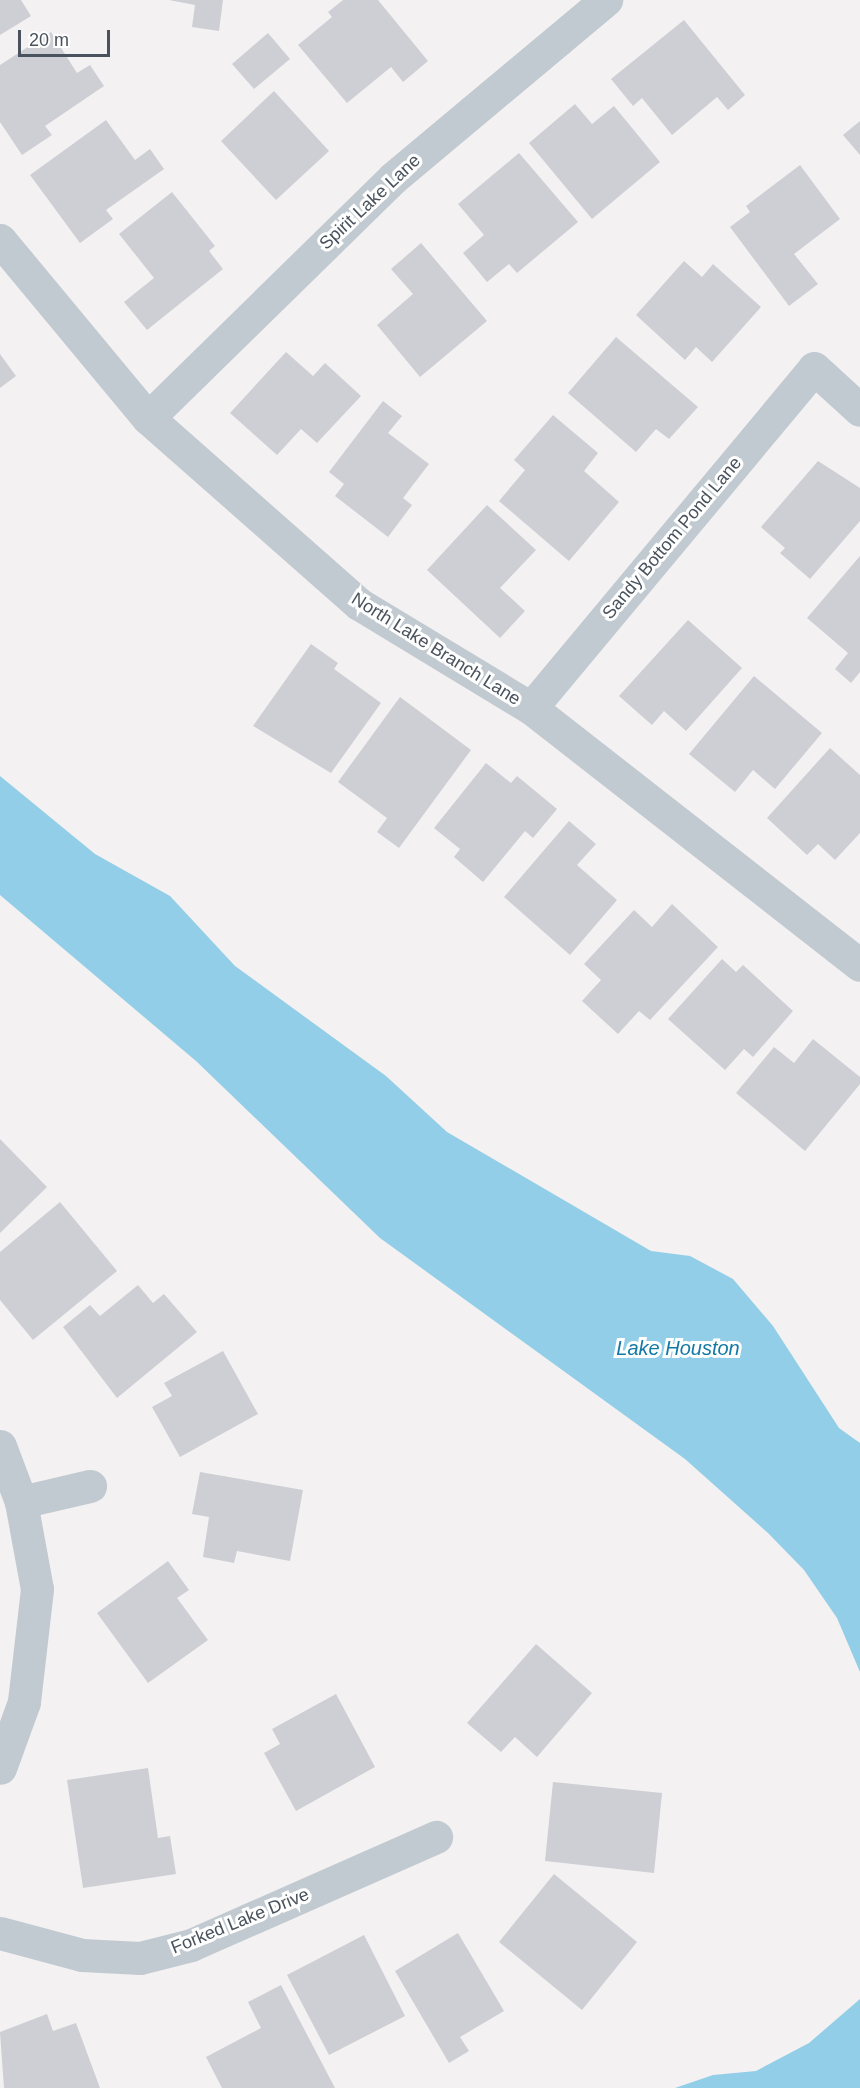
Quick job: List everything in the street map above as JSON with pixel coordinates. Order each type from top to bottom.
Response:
[{"type":"street","name":"Spirit Lake Lane","points":[[148,418],[393,178],[606,0]]},
{"type":"street","name":"North Lake Branch Lane","points":[[0,240],[148,418],[359,604],[531,708],[860,964]]},
{"type":"street","name":"Sandy Bottom Pond Lane","points":[[531,708],[814,368],[860,410]]},
{"type":"street","points":[[0,1446],[21,1502],[37,1589],[24,1702],[0,1768]]},
{"type":"street","points":[[21,1502],[90,1486]]},
{"type":"street","name":"Forked Lake Drive","points":[[0,1933],[82,1955],[140,1958],[191,1945],[436,1837]]},
{"type":"water","name":"Lake Houston","points":[[0,776],[95,854],[170,896],[235,966],[386,1076],[447,1132],[651,1251],[690,1256],[733,1279],[773,1326],[839,1428],[860,1443],[860,1672],[837,1618],[804,1570],[768,1533],[685,1459],[380,1238],[196,1061],[0,895]]},
{"type":"water","points":[[860,1999],[860,2088],[675,2088],[713,2075],[756,2071],[809,2043]]},
{"type":"building","points":[[0,0],[21,0],[31,16],[0,35]]},
{"type":"building","points":[[169,0],[223,0],[219,31],[192,27],[195,5]]},
{"type":"building","points":[[343,0],[378,0],[428,61],[403,82],[391,67],[347,103],[298,45],[332,17],[328,12]]},
{"type":"building","points":[[684,20],[745,95],[728,110],[717,97],[672,135],[642,98],[633,106],[611,79]]},
{"type":"building","points":[[51,32],[77,73],[90,65],[104,86],[45,126],[52,135],[22,155],[0,122],[0,65]]},
{"type":"building","points":[[268,33],[290,59],[254,89],[232,64]]},
{"type":"building","points":[[274,91],[329,151],[276,200],[221,141]]},
{"type":"building","points":[[575,104],[592,124],[614,106],[660,162],[592,219],[529,143]]},
{"type":"building","points":[[106,120],[135,160],[150,149],[164,169],[106,210],[113,219],[80,243],[30,175]]},
{"type":"building","points":[[860,121],[860,155],[843,135]]},
{"type":"building","points":[[519,153],[578,222],[517,273],[509,264],[487,282],[463,253],[484,235],[458,204]]},
{"type":"building","points":[[800,165],[840,219],[794,254],[818,284],[789,306],[730,227],[750,212],[746,206]]},
{"type":"building","points":[[172,192],[215,246],[209,251],[223,269],[147,330],[124,302],[154,278],[119,234]]},
{"type":"building","points":[[421,243],[487,321],[420,377],[377,325],[413,294],[391,269]]},
{"type":"building","points":[[684,261],[702,277],[713,264],[761,307],[712,362],[696,347],[685,360],[636,315]]},
{"type":"building","points":[[616,337],[698,407],[669,439],[656,429],[636,452],[568,393]]},
{"type":"building","points":[[286,352],[313,376],[325,363],[361,396],[317,443],[301,429],[277,455],[230,413]]},
{"type":"building","points":[[0,354],[16,376],[0,388]]},
{"type":"building","points":[[383,401],[402,416],[388,433],[429,464],[403,498],[412,505],[388,537],[335,496],[344,484],[329,472]]},
{"type":"building","points":[[553,415],[598,453],[584,471],[619,502],[569,561],[499,501],[525,470],[514,460]]},
{"type":"building","points":[[818,461],[860,488],[860,521],[810,579],[780,553],[785,548],[761,527]]},
{"type":"building","points":[[487,505],[536,550],[500,588],[525,611],[500,638],[427,570]]},
{"type":"building","points":[[860,556],[860,672],[851,683],[835,669],[848,653],[807,618]]},
{"type":"building","points":[[688,620],[742,668],[686,731],[664,711],[652,725],[619,696]]},
{"type":"building","points":[[311,644],[338,663],[334,669],[381,703],[331,773],[253,726]]},
{"type":"building","points":[[754,676],[822,733],[775,789],[753,770],[735,792],[689,754]]},
{"type":"building","points":[[400,697],[471,750],[399,848],[377,832],[387,818],[338,782]]},
{"type":"building","points":[[830,748],[860,775],[860,833],[835,860],[818,844],[807,855],[767,818]]},
{"type":"building","points":[[486,763],[511,783],[517,776],[557,809],[533,838],[525,831],[483,882],[454,857],[460,849],[434,828]]},
{"type":"building","points":[[569,821],[596,844],[577,865],[617,900],[570,955],[504,897]]},
{"type":"building","points":[[672,904],[718,947],[650,1020],[639,1011],[618,1034],[582,1001],[601,980],[584,964],[634,910],[652,927]]},
{"type":"building","points":[[722,959],[736,972],[743,965],[793,1011],[753,1057],[744,1049],[725,1070],[668,1019]]},
{"type":"building","points":[[813,1039],[860,1077],[860,1084],[805,1151],[736,1093],[774,1047],[794,1063]]},
{"type":"building","points":[[0,1139],[47,1187],[0,1233]]},
{"type":"building","points":[[60,1202],[117,1271],[33,1340],[0,1300],[0,1252]]},
{"type":"building","points":[[138,1285],[153,1303],[164,1294],[197,1332],[117,1398],[63,1327],[90,1305],[100,1316]]},
{"type":"building","points":[[223,1351],[258,1414],[180,1457],[152,1407],[172,1396],[164,1383]]},
{"type":"building","points":[[200,1472],[303,1490],[290,1561],[237,1551],[234,1563],[203,1557],[209,1517],[192,1514]]},
{"type":"building","points":[[168,1561],[189,1590],[177,1598],[208,1640],[148,1683],[97,1613]]},
{"type":"building","points":[[536,1644],[592,1693],[537,1757],[515,1737],[501,1752],[467,1723]]},
{"type":"building","points":[[336,1694],[375,1767],[296,1811],[264,1753],[280,1744],[272,1729]]},
{"type":"building","points":[[148,1768],[158,1838],[170,1836],[176,1874],[83,1888],[67,1780]]},
{"type":"building","points":[[553,1782],[662,1793],[654,1873],[545,1861]]},
{"type":"building","points":[[554,1874],[637,1942],[582,2010],[499,1942]]},
{"type":"building","points":[[458,1933],[504,2011],[460,2037],[469,2051],[449,2063],[395,1971]]},
{"type":"building","points":[[364,1935],[405,2016],[329,2055],[287,1975]]},
{"type":"building","points":[[281,1985],[335,2088],[222,2088],[206,2057],[261,2028],[248,2002]]},
{"type":"building","points":[[47,2014],[53,2031],[76,2023],[100,2088],[4,2088],[0,2032]]}]
